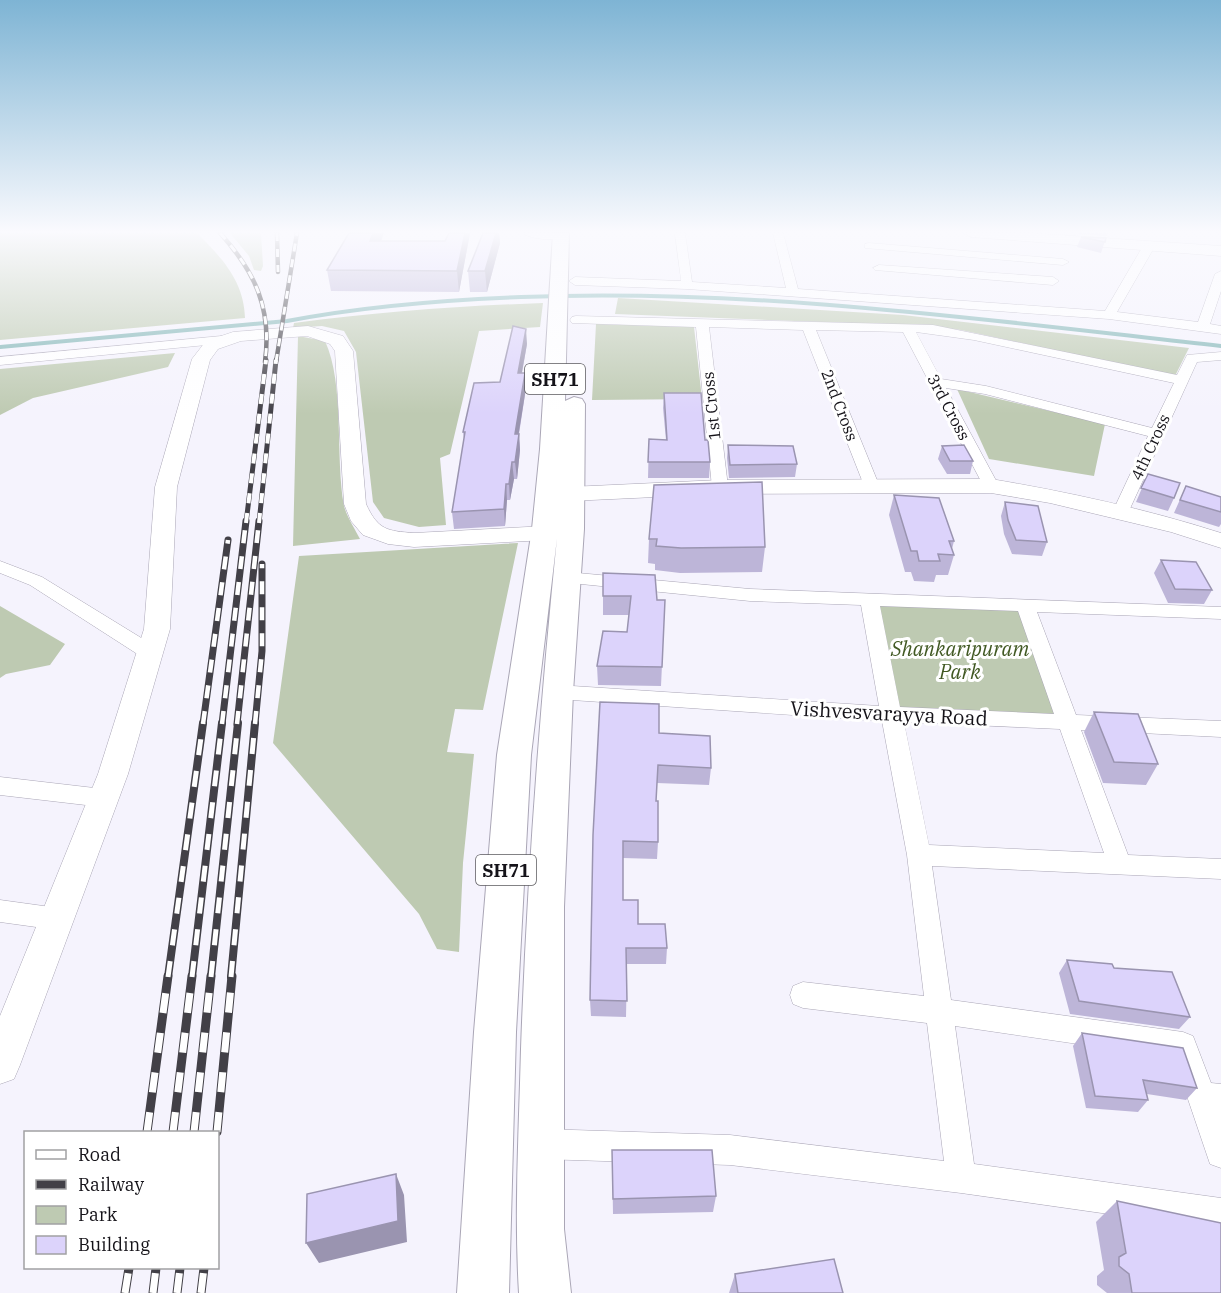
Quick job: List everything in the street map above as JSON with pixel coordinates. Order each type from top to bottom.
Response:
[{"type":"main road","name":"SH71","points":[[545,1293],[540,1229],[545,907],[539,691],[560,495],[569,313],[568,293]]},
{"type":"main road","name":"SH71","points":[[560,495],[552,449],[569,313]]},
{"type":"main road","name":"SH71","points":[[483,1293],[495,1032],[514,755],[539,691],[567,578],[557,532]]},
{"type":"street","points":[[1025,293],[1047,295]]},
{"type":"street","points":[[1025,293],[1047,295],[1109,315],[1221,330]]},
{"type":"street","points":[[1109,315],[1122,293]]},
{"type":"street","points":[[1203,326],[1214,293]]},
{"type":"street","points":[[569,313],[702,324],[907,328],[974,336],[1181,380]]},
{"type":"street","name":"1st Cross","points":[[702,324],[720,487]]},
{"type":"street","name":"2nd Cross","points":[[808,326],[871,485]]},
{"type":"street","name":"3rd Cross","points":[[907,328],[990,486]]},
{"type":"street","points":[[0,361],[308,331],[337,340],[344,351],[355,504],[366,526],[391,538],[414,540],[557,532]]},
{"type":"street","points":[[2,1058],[103,798],[157,628],[165,487],[201,359],[212,345],[222,340]]},
{"type":"street","name":"4th Cross","points":[[1120,513],[1191,358],[1221,356]]},
{"type":"street","points":[[936,382],[987,390],[1156,434]]},
{"type":"street","points":[[560,495],[720,487],[990,486],[1050,496],[1221,541]]},
{"type":"street","points":[[0,567],[36,581],[149,652]]},
{"type":"street","points":[[567,578],[750,595],[1221,613]]},
{"type":"street","points":[[869,599],[919,855],[961,1178]]},
{"type":"street","points":[[1025,605],[1120,865]]},
{"type":"street","name":"Vishvesvarayya Road","points":[[539,691],[892,714],[1221,729]]},
{"type":"street","points":[[0,786],[103,798]]},
{"type":"street","points":[[919,855],[1221,869]]},
{"type":"street","points":[[0,911],[57,919]]},
{"type":"street","points":[[803,995],[939,1011],[1183,1046],[1211,1098],[1221,1153]]},
{"type":"street","points":[[541,1144],[730,1150],[961,1178],[1221,1214]]},
{"type":"green space","points":[[0,293],[241,293],[244,305],[245,318],[0,340]]},
{"type":"green space","points":[[618,298],[903,315],[1189,348],[1175,376],[961,330],[926,326],[615,314]]},
{"type":"green space","points":[[543,303],[540,327],[479,331],[450,454],[440,458],[446,525],[419,527],[384,518],[373,502],[356,352],[344,331],[322,326],[293,328],[294,323],[418,310]]},
{"type":"green space","points":[[596,324],[694,327],[702,399],[592,400]]},
{"type":"green space","points":[[298,336],[325,341],[331,358],[337,399],[344,506],[360,539],[293,546]]},
{"type":"green space","points":[[175,353],[168,367],[33,398],[0,415],[0,369]]},
{"type":"green space","points":[[957,389],[1105,424],[1094,476],[989,459]]},
{"type":"green space","points":[[518,543],[483,710],[455,709],[447,752],[474,754],[463,863],[459,952],[437,949],[419,914],[273,743],[299,556]]},
{"type":"green space","name":"Shankaripuram Park","points":[[875,604],[1019,609],[1058,716],[897,709]]},
{"type":"green space","points":[[0,606],[65,644],[50,665],[6,674],[0,678]]},
{"type":"building","points":[[513,326],[526,329],[518,373],[525,373],[515,434],[519,434],[515,462],[512,462],[509,484],[506,484],[504,509],[452,512],[465,432],[463,432],[474,383],[500,382]]},
{"type":"building","points":[[664,393],[701,393],[705,440],[708,440],[710,462],[648,462],[649,439],[667,440]]},
{"type":"building","points":[[728,445],[793,446],[797,464],[730,465]]},
{"type":"building","points":[[964,445],[973,461],[950,461],[942,446]]},
{"type":"building","points":[[1148,474],[1180,483],[1174,498],[1141,488]]},
{"type":"building","points":[[762,482],[765,547],[681,548],[656,546],[657,539],[649,539],[654,485]]},
{"type":"building","points":[[1186,486],[1221,497],[1221,512],[1180,500]]},
{"type":"building","points":[[894,495],[939,498],[954,541],[949,541],[954,555],[938,554],[940,561],[919,561],[917,551],[911,551]]},
{"type":"building","points":[[1005,502],[1038,506],[1047,542],[1016,540],[1008,520]]},
{"type":"building","points":[[1161,560],[1196,562],[1212,590],[1175,589]]},
{"type":"building","points":[[603,573],[655,575],[657,600],[665,600],[662,667],[597,666],[603,631],[627,632],[631,596],[603,596]]},
{"type":"building","points":[[600,702],[659,704],[659,733],[710,736],[711,768],[658,765],[656,801],[658,801],[658,842],[623,841],[623,900],[638,900],[638,924],[665,924],[667,948],[626,948],[627,1001],[590,1000],[593,835]]},
{"type":"building","points":[[1094,712],[1138,714],[1158,764],[1114,762]]},
{"type":"building","points":[[1067,960],[1112,964],[1114,968],[1172,972],[1190,1017],[1079,1001]]},
{"type":"building","points":[[1082,1033],[1183,1048],[1197,1088],[1143,1080],[1148,1100],[1095,1096]]},
{"type":"building","points":[[612,1150],[712,1150],[716,1196],[613,1199]]},
{"type":"building","points":[[396,1174],[398,1221],[306,1243],[307,1194]]},
{"type":"building","points":[[1117,1201],[1221,1223],[1221,1293],[1132,1293],[1129,1274],[1119,1266],[1119,1257],[1126,1253]]},
{"type":"building","points":[[834,1259],[843,1293],[738,1293],[735,1274]]},
{"type":"waterway","points":[[0,347],[287,321],[345,311],[433,302],[609,295],[697,297],[872,308],[1221,346]]},
{"type":"railway","points":[[258,293],[266,325],[265,362]]},
{"type":"railway","points":[[276,362],[287,293]]},
{"type":"railway","points":[[246,523],[266,360]]},
{"type":"railway","points":[[259,523],[276,360]]},
{"type":"railway","points":[[222,724],[246,521]]},
{"type":"railway","points":[[237,724],[259,521]]},
{"type":"railway","points":[[203,724],[228,540]]},
{"type":"railway","points":[[255,724],[262,651],[262,564]]},
{"type":"railway","points":[[168,977],[203,723]]},
{"type":"railway","points":[[192,977],[222,723]]},
{"type":"railway","points":[[211,977],[238,723]]},
{"type":"railway","points":[[231,977],[255,723]]},
{"type":"railway","points":[[147,1131],[168,976]]},
{"type":"railway","points":[[173,1131],[192,976]]},
{"type":"railway","points":[[194,1131],[211,976]]},
{"type":"railway","points":[[217,1131],[232,976]]},
{"type":"railway","points":[[125,1293],[129,1269]]},
{"type":"railway","points":[[153,1293],[156,1269]]},
{"type":"railway","points":[[177,1293],[180,1269]]},
{"type":"railway","points":[[201,1293],[204,1269]]}]
